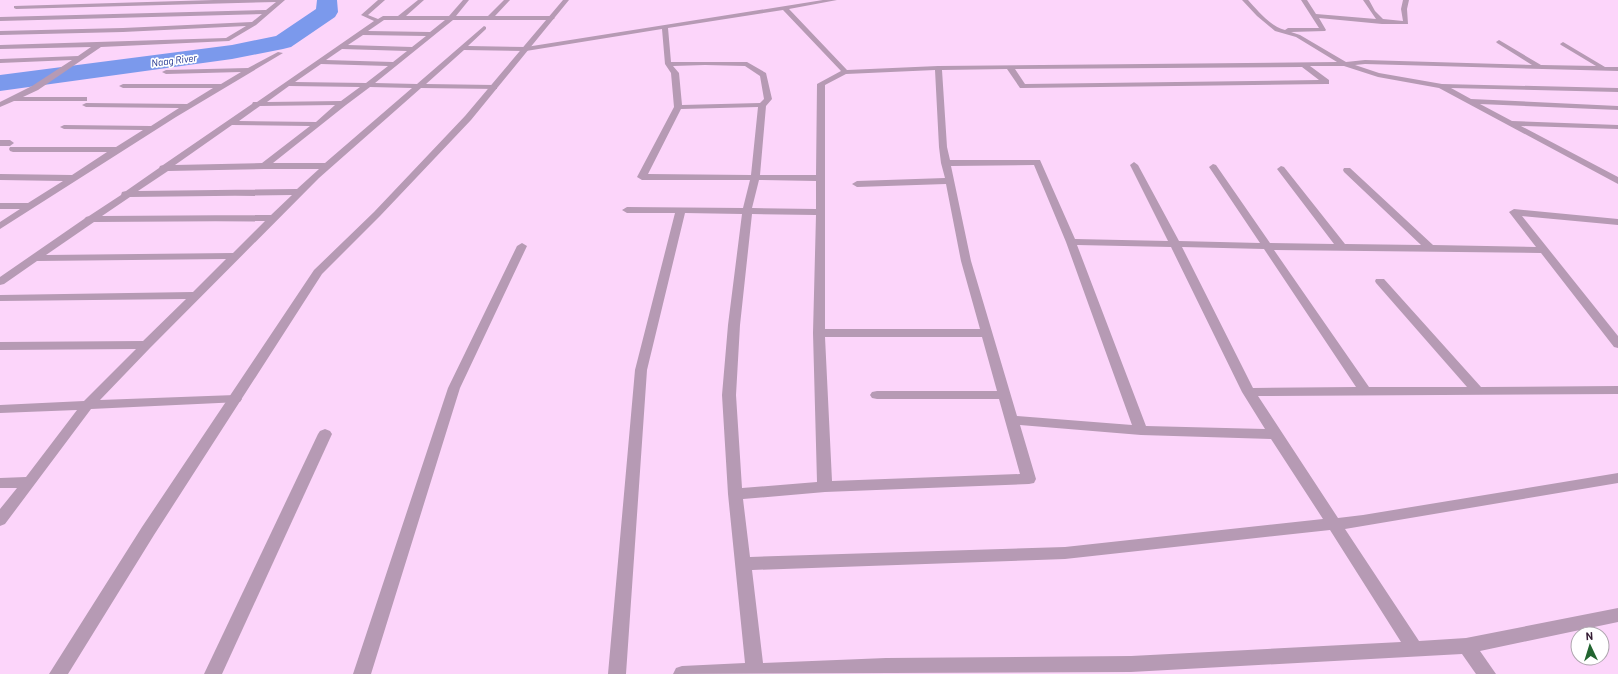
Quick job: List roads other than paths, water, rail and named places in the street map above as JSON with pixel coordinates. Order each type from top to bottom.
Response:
[{"type":"street","points":[[8,11],[32,0]]},
{"type":"street","points":[[8,11],[169,1],[281,0]]},
{"type":"street","points":[[0,47],[227,40],[254,24],[281,0]]},
{"type":"street","points":[[378,21],[364,15],[382,0]]},
{"type":"street","points":[[400,18],[421,0]]},
{"type":"street","points":[[264,166],[414,49],[451,18],[466,0]]},
{"type":"street","points":[[490,18],[507,0]]},
{"type":"street","points":[[58,674],[148,531],[318,272],[393,197],[468,118],[566,0]]},
{"type":"street","points":[[462,48],[526,49],[834,0]]},
{"type":"street","points":[[1245,0],[1259,15],[1277,30],[1298,36],[1345,64],[1378,75],[1441,86],[1618,90]]},
{"type":"street","points":[[1277,30],[1323,30],[1304,0]]},
{"type":"street","points":[[1366,0],[1373,12],[1382,22]]},
{"type":"street","points":[[1314,16],[1406,23],[1404,8],[1406,0]]},
{"type":"street","points":[[0,105],[35,88],[78,58],[169,1]]},
{"type":"street","points":[[785,8],[845,72]]},
{"type":"street","points":[[0,19],[269,12]]},
{"type":"street","points":[[3,278],[383,18],[552,18]]},
{"type":"street","points":[[0,33],[123,30],[254,24]]},
{"type":"street","points":[[665,27],[668,64],[675,73],[678,107],[642,177],[821,178]]},
{"type":"street","points":[[0,520],[87,406],[146,345],[300,192],[484,28]]},
{"type":"street","points":[[360,33],[432,34]]},
{"type":"street","points":[[1499,42],[1539,66]]},
{"type":"street","points":[[1563,44],[1603,68]]},
{"type":"street","points":[[340,47],[414,49]]},
{"type":"street","points":[[0,226],[189,106],[280,53]]},
{"type":"street","points":[[0,62],[78,58]]},
{"type":"street","points":[[320,62],[395,64]]},
{"type":"street","points":[[825,487],[818,333],[821,212],[821,84],[845,72],[938,68],[1304,65],[1365,62],[1618,69]]},
{"type":"street","points":[[668,64],[747,64],[763,75],[768,100],[762,105],[678,107]]},
{"type":"street","points":[[1010,68],[1022,86],[1326,82],[1304,65]]},
{"type":"street","points":[[1156,67],[1175,85]]},
{"type":"street","points":[[735,494],[825,487],[1029,479],[966,261],[945,164],[938,68]]},
{"type":"street","points":[[166,72],[249,70]]},
{"type":"street","points":[[286,84],[494,87]]},
{"type":"street","points":[[123,86],[222,86]]},
{"type":"street","points":[[1441,86],[1618,181]]},
{"type":"street","points":[[11,100],[189,106]]},
{"type":"street","points":[[1470,101],[1618,108]]},
{"type":"street","points":[[256,104],[343,103]]},
{"type":"street","points":[[755,673],[735,494],[729,395],[734,325],[747,211],[755,178],[762,105]]},
{"type":"street","points":[[229,123],[318,124]]},
{"type":"street","points":[[1510,123],[1618,127]]},
{"type":"street","points":[[64,127],[154,128]]},
{"type":"street","points":[[0,143],[12,146],[118,150]]},
{"type":"street","points":[[945,164],[1037,162],[1071,242],[1140,430]]},
{"type":"street","points":[[1134,165],[1249,392],[1415,649]]},
{"type":"street","points":[[163,168],[328,166]]},
{"type":"street","points":[[1213,167],[1366,392]]},
{"type":"street","points":[[1281,169],[1341,246]]},
{"type":"street","points":[[1346,170],[1430,248]]},
{"type":"street","points":[[0,177],[74,178]]},
{"type":"street","points":[[857,184],[949,181]]},
{"type":"street","points":[[125,194],[300,192]]},
{"type":"street","points":[[0,206],[31,206]]},
{"type":"street","points":[[627,210],[821,212]]},
{"type":"street","points":[[617,674],[641,370],[681,210]]},
{"type":"street","points":[[1618,222],[1514,212],[1618,344]]},
{"type":"street","points":[[89,219],[274,218]]},
{"type":"street","points":[[1071,242],[1268,247],[1341,246],[1543,250]]},
{"type":"street","points":[[362,674],[454,388],[522,246]]},
{"type":"street","points":[[34,258],[235,256]]},
{"type":"street","points":[[1380,281],[1478,391]]},
{"type":"street","points":[[0,298],[196,295]]},
{"type":"street","points":[[818,333],[987,333]]},
{"type":"street","points":[[0,346],[146,345]]},
{"type":"street","points":[[1249,392],[1618,390]]},
{"type":"street","points":[[877,395],[1005,395]]},
{"type":"street","points":[[0,409],[235,399]]},
{"type":"street","points":[[1012,420],[1140,430],[1275,434]]},
{"type":"street","points":[[213,674],[325,434]]},
{"type":"street","points":[[743,564],[1064,553],[1363,521],[1618,478]]},
{"type":"street","points":[[0,483],[30,482]]},
{"type":"street","points":[[682,674],[755,673],[886,666],[1131,664],[1466,646],[1618,615]]},
{"type":"street","points":[[1466,646],[1487,674]]},
{"type":"waterway","name":"Naag River","points":[[0,83],[232,52],[283,42],[327,12],[327,0]]}]
